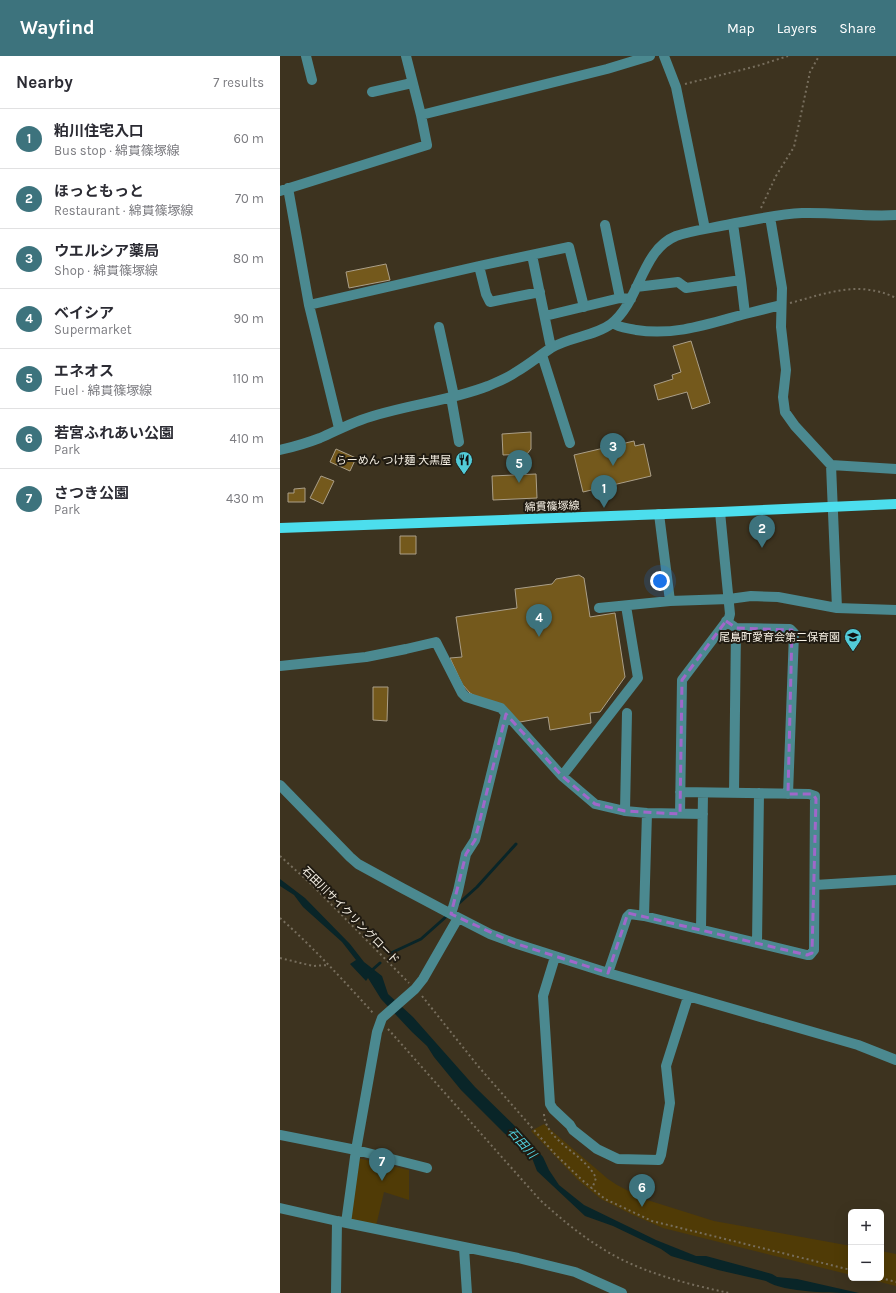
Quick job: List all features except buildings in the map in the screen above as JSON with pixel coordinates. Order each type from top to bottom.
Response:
[{"type":"main road","name":"綿貫篠塚線","points":[[280,528],[896,504]]},
{"type":"street","points":[[306,56],[312,80]]},
{"type":"street","points":[[339,428],[309,305],[284,190],[427,145],[406,56]]},
{"type":"street","points":[[421,115],[607,69],[650,56]]},
{"type":"street","points":[[664,56],[676,86],[705,229]]},
{"type":"street","points":[[372,92],[412,83]]},
{"type":"street","points":[[280,450],[320,438],[339,428],[382,413],[488,386],[515,373],[551,348],[572,339],[600,330],[613,323],[631,299],[652,258],[664,244],[675,237],[705,229],[770,217],[803,213],[896,215]]},
{"type":"street","points":[[770,217],[782,288],[781,332],[786,370],[783,397],[785,412],[795,426],[831,465],[836,608]]},
{"type":"street","points":[[733,224],[745,314]]},
{"type":"street","points":[[605,225],[620,298]]},
{"type":"street","points":[[309,305],[569,247],[584,307]]},
{"type":"street","points":[[532,255],[551,348]]},
{"type":"street","points":[[479,266],[486,294],[490,302],[540,292]]},
{"type":"street","points":[[636,287],[678,282],[686,288],[741,280]]},
{"type":"street","points":[[545,316],[620,298],[631,299]]},
{"type":"street","points":[[613,323],[622,328],[658,332],[676,331],[706,325],[781,305]]},
{"type":"street","points":[[439,327],[459,442]]},
{"type":"street","points":[[542,355],[570,443]]},
{"type":"street","points":[[831,465],[896,469]]},
{"type":"street","points":[[680,814],[682,680],[730,614],[720,512]]},
{"type":"street","points":[[659,514],[670,601]]},
{"type":"street","points":[[599,608],[670,601],[729,599],[751,596],[778,597],[836,608],[896,610]]},
{"type":"street","points":[[562,776],[638,678],[626,606]]},
{"type":"street","points":[[726,621],[736,628],[790,629],[794,633],[788,794]]},
{"type":"street","points":[[734,793],[736,628]]},
{"type":"street","points":[[280,666],[366,657],[436,642],[458,687],[466,697],[501,708],[562,776],[595,804],[625,811],[703,814]]},
{"type":"street","points":[[625,811],[627,713]]},
{"type":"street","points":[[336,1293],[341,1222],[356,1150],[377,1032],[381,1020],[410,990],[423,979],[454,916],[466,854],[475,840],[506,714]]},
{"type":"street","points":[[280,785],[358,864],[490,934],[555,957],[608,973],[858,1045],[896,1060]]},
{"type":"street","points":[[608,973],[626,917],[630,914],[758,942],[807,955],[812,953],[814,950],[815,796],[809,794],[680,792]]},
{"type":"street","points":[[701,929],[703,793]]},
{"type":"street","points":[[758,942],[759,793]]},
{"type":"street","points":[[644,916],[647,813]]},
{"type":"street","points":[[815,885],[896,880]]},
{"type":"street","points":[[555,957],[543,996],[550,1104],[573,1130],[597,1149],[618,1159],[659,1160],[670,1103],[666,1066],[688,997]]},
{"type":"street","points":[[280,1134],[356,1150],[427,1168]]},
{"type":"street","points":[[280,1208],[464,1248],[518,1258],[575,1272],[622,1293]]},
{"type":"street","points":[[464,1248],[466,1293]]},
{"type":"path","points":[[676,86],[757,66],[788,56]]},
{"type":"path","points":[[759,219],[760,209],[776,176],[794,147],[810,72],[819,56]]},
{"type":"path","points":[[781,305],[850,288],[885,292],[896,298]]},
{"type":"path","name":"石田川サイクリングロード","points":[[280,856],[311,884],[410,990]]},
{"type":"path","points":[[280,918],[329,965],[381,1020],[540,1200],[584,1237],[604,1250],[650,1271],[691,1284],[729,1293]]},
{"type":"path","points":[[280,958],[313,966],[329,965]]},
{"type":"path","points":[[544,1111],[544,1119],[547,1126],[571,1152],[593,1172],[596,1178],[592,1189]]},
{"type":"path","points":[[884,1279],[896,1282]]},
{"type":"highlighted area","points":[[726,621],[736,628],[792,630],[788,794],[813,794],[816,799],[812,953],[807,955],[628,913],[608,973],[514,943],[451,914],[466,854],[475,840],[506,714],[562,776],[595,804],[625,811],[680,814],[682,680]]},
{"type":"shaded area","points":[[544,1124],[608,1179],[644,1199],[714,1221],[848,1245],[848,1274],[663,1228],[631,1214],[601,1199],[578,1180],[531,1131]]},
{"type":"shaded area","points":[[358,1158],[409,1170],[409,1200],[384,1192],[376,1226],[349,1221]]},
{"type":"shaded area","points":[[884,1252],[896,1254],[896,1286],[876,1281],[884,1281]]},
{"type":"water","name":"石田川","points":[[280,879],[305,898],[350,944],[364,962],[382,976],[388,994],[413,1017],[475,1087],[525,1136],[543,1157],[549,1170],[559,1185],[584,1205],[656,1240],[696,1256],[706,1256],[772,1274],[777,1277],[797,1279],[859,1293],[797,1290],[718,1270],[671,1256],[661,1249],[613,1226],[585,1216],[537,1171],[532,1158],[504,1133],[461,1090],[427,1046],[381,999],[368,978],[366,981],[350,964],[356,960],[342,942],[303,907],[294,895],[280,886]]},
{"type":"waterway","points":[[457,905],[477,887],[516,844]]},
{"type":"waterway","points":[[391,953],[421,939],[448,915]]},
{"type":"waterway","points":[[371,971],[380,963]]},
{"type":"place","name":"ウエルシア薬局","points":[[613,466]]},
{"type":"place","name":"らーめん つけ麺 大黒屋","points":[[464,475]]},
{"type":"place","name":"エネオス","points":[[519,483]]},
{"type":"place","name":"粕川住宅入口","points":[[604,508]]},
{"type":"place","name":"ほっともっと","points":[[762,548]]},
{"type":"place","name":"ベイシア","points":[[539,637]]},
{"type":"place","name":"尾島町愛育会第二保育園","points":[[853,652]]},
{"type":"place","name":"さつき公園","points":[[382,1181]]},
{"type":"place","name":"若宮ふれあい公園","points":[[642,1207]]}]
